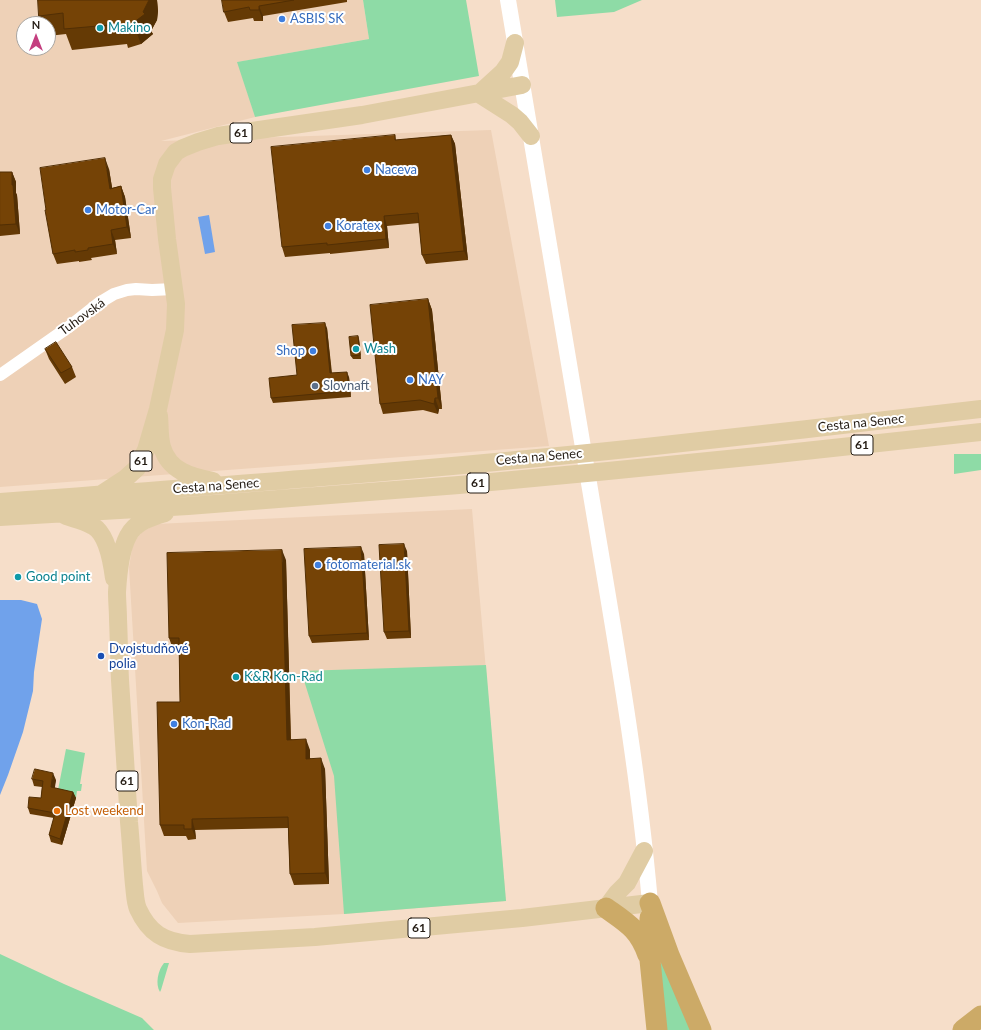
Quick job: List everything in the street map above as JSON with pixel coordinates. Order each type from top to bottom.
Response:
[{"type":"highway","points":[[650,903],[650,960],[657,1030]]},
{"type":"highway","points":[[650,903],[669,956],[701,1030]]},
{"type":"highway","points":[[606,908],[629,924],[638,934],[645,945],[650,960]]},
{"type":"highway","points":[[962,1030],[981,1016]]},
{"type":"main road","points":[[508,0],[617,645],[629,728],[650,903]]},
{"type":"main road","points":[[516,43],[510,62],[503,72],[480,94],[508,112],[520,122],[531,136]]},
{"type":"main road","name":"61","points":[[100,494],[126,478],[137,468],[146,450],[158,409],[175,330],[176,304],[167,239],[162,179],[167,164],[176,152],[198,142],[218,136],[362,115],[522,85]]},
{"type":"main road","name":"61","points":[[158,409],[162,447],[168,460],[175,468],[199,478],[234,484]]},
{"type":"main road","name":"Cesta na Senec","points":[[0,502],[316,478],[645,447],[981,409]]},
{"type":"main road","name":"Cesta na Senec","points":[[0,517],[188,506],[459,485],[768,456],[981,432]]},
{"type":"main road","name":"61","points":[[188,506],[154,516],[139,523],[128,535],[123,546],[117,593],[122,708],[136,901],[137,908],[143,919],[152,930],[158,935],[173,942],[190,944],[307,937],[522,918],[650,903]]},
{"type":"main road","name":"61","points":[[57,513],[93,526],[98,530],[104,541],[111,562],[117,593]]},
{"type":"main road","points":[[606,908],[617,893],[627,883],[644,851]]},
{"type":"street","name":"Tuhovská","points":[[0,375],[70,326],[99,303],[114,294],[132,290],[174,289]]},
{"type":"shaded area","points":[[0,0],[363,0],[369,39],[238,62],[255,117],[161,141],[491,130],[549,446],[0,487]]},
{"type":"shaded area","points":[[472,509],[506,901],[344,914],[178,923],[162,903],[147,871],[129,567],[133,543],[142,532],[156,524]]},
{"type":"green space","points":[[363,0],[466,0],[479,76],[255,117],[237,62],[369,39]]},
{"type":"green space","points":[[555,0],[642,0],[614,12],[557,17]]},
{"type":"green space","points":[[954,454],[981,454],[981,470],[954,474]]},
{"type":"green space","points":[[486,665],[506,901],[344,914],[334,776],[301,671]]},
{"type":"green space","points":[[66,749],[85,753],[80,784],[82,784],[81,791],[77,791],[76,798],[57,795]]},
{"type":"green space","points":[[660,952],[694,1030],[664,1030]]},
{"type":"green space","points":[[0,954],[142,1018],[154,1030],[0,1030]]},
{"type":"green space","points":[[164,963],[169,963],[160,992],[158,989],[158,977],[160,969]]},
{"type":"water","points":[[209,215],[215,252],[205,254],[198,217]]},
{"type":"water","points":[[0,600],[21,600],[37,604],[42,619],[34,672],[33,691],[23,732],[0,795]]},
{"type":"building","points":[[38,0],[149,0],[143,12],[145,14],[133,23],[121,27],[121,24],[64,29],[63,13],[39,16]]},
{"type":"building","points":[[222,0],[294,0],[259,6],[259,10],[250,10],[249,7],[224,12]]},
{"type":"building","points":[[395,135],[395,140],[451,135],[464,251],[422,255],[418,213],[384,216],[386,239],[327,245],[327,243],[282,247],[271,147]]},
{"type":"building","name":"Motor-Car","points":[[105,158],[110,189],[121,186],[127,227],[111,230],[113,244],[88,248],[88,250],[75,252],[75,250],[53,254],[45,210],[40,168]]},
{"type":"building","points":[[0,172],[12,172],[16,224],[0,225]]},
{"type":"building","name":"NAY","points":[[428,299],[438,398],[435,398],[434,404],[420,400],[380,404],[370,305]]},
{"type":"building","points":[[325,323],[330,373],[347,372],[349,391],[271,398],[269,378],[297,375],[292,325]]},
{"type":"building","name":"Wash","points":[[358,336],[360,355],[351,356],[349,337]]},
{"type":"building","points":[[56,342],[72,367],[61,373],[45,349]]},
{"type":"building","points":[[404,544],[409,631],[384,632],[379,545]]},
{"type":"building","points":[[361,547],[367,633],[309,636],[304,549]]},
{"type":"building","name":"K&R Kon-Rad","points":[[282,550],[287,740],[306,739],[306,759],[321,758],[325,873],[290,874],[288,817],[192,819],[192,829],[184,829],[184,825],[160,825],[157,702],[180,702],[179,638],[169,638],[167,553]]},
{"type":"building","points":[[35,769],[53,773],[51,787],[73,792],[60,839],[49,835],[55,813],[28,808],[29,797],[41,798],[43,781],[32,779]]},
{"type":"place","name":"ASBIS SK","points":[[282,19]]},
{"type":"place","name":"Makino","points":[[100,28]]},
{"type":"place","name":"Naceva","points":[[367,170]]},
{"type":"place","name":"Motor-Car","points":[[88,210]]},
{"type":"place","name":"Koratex","points":[[328,226]]},
{"type":"place","name":"Wash","points":[[356,349]]},
{"type":"place","name":"Shop","points":[[313,351]]},
{"type":"place","name":"NAY","points":[[410,380]]},
{"type":"place","name":"Slovnaft","points":[[315,386]]},
{"type":"place","name":"fotomaterial.sk","points":[[318,565]]},
{"type":"place","name":"Good point","points":[[18,577]]},
{"type":"place","name":"Dvojstudňové polia","points":[[101,656]]},
{"type":"place","name":"K&R Kon-Rad","points":[[236,677]]},
{"type":"place","name":"Kon-Rad","points":[[174,724]]},
{"type":"place","name":"Lost weekend","points":[[57,811]]}]
